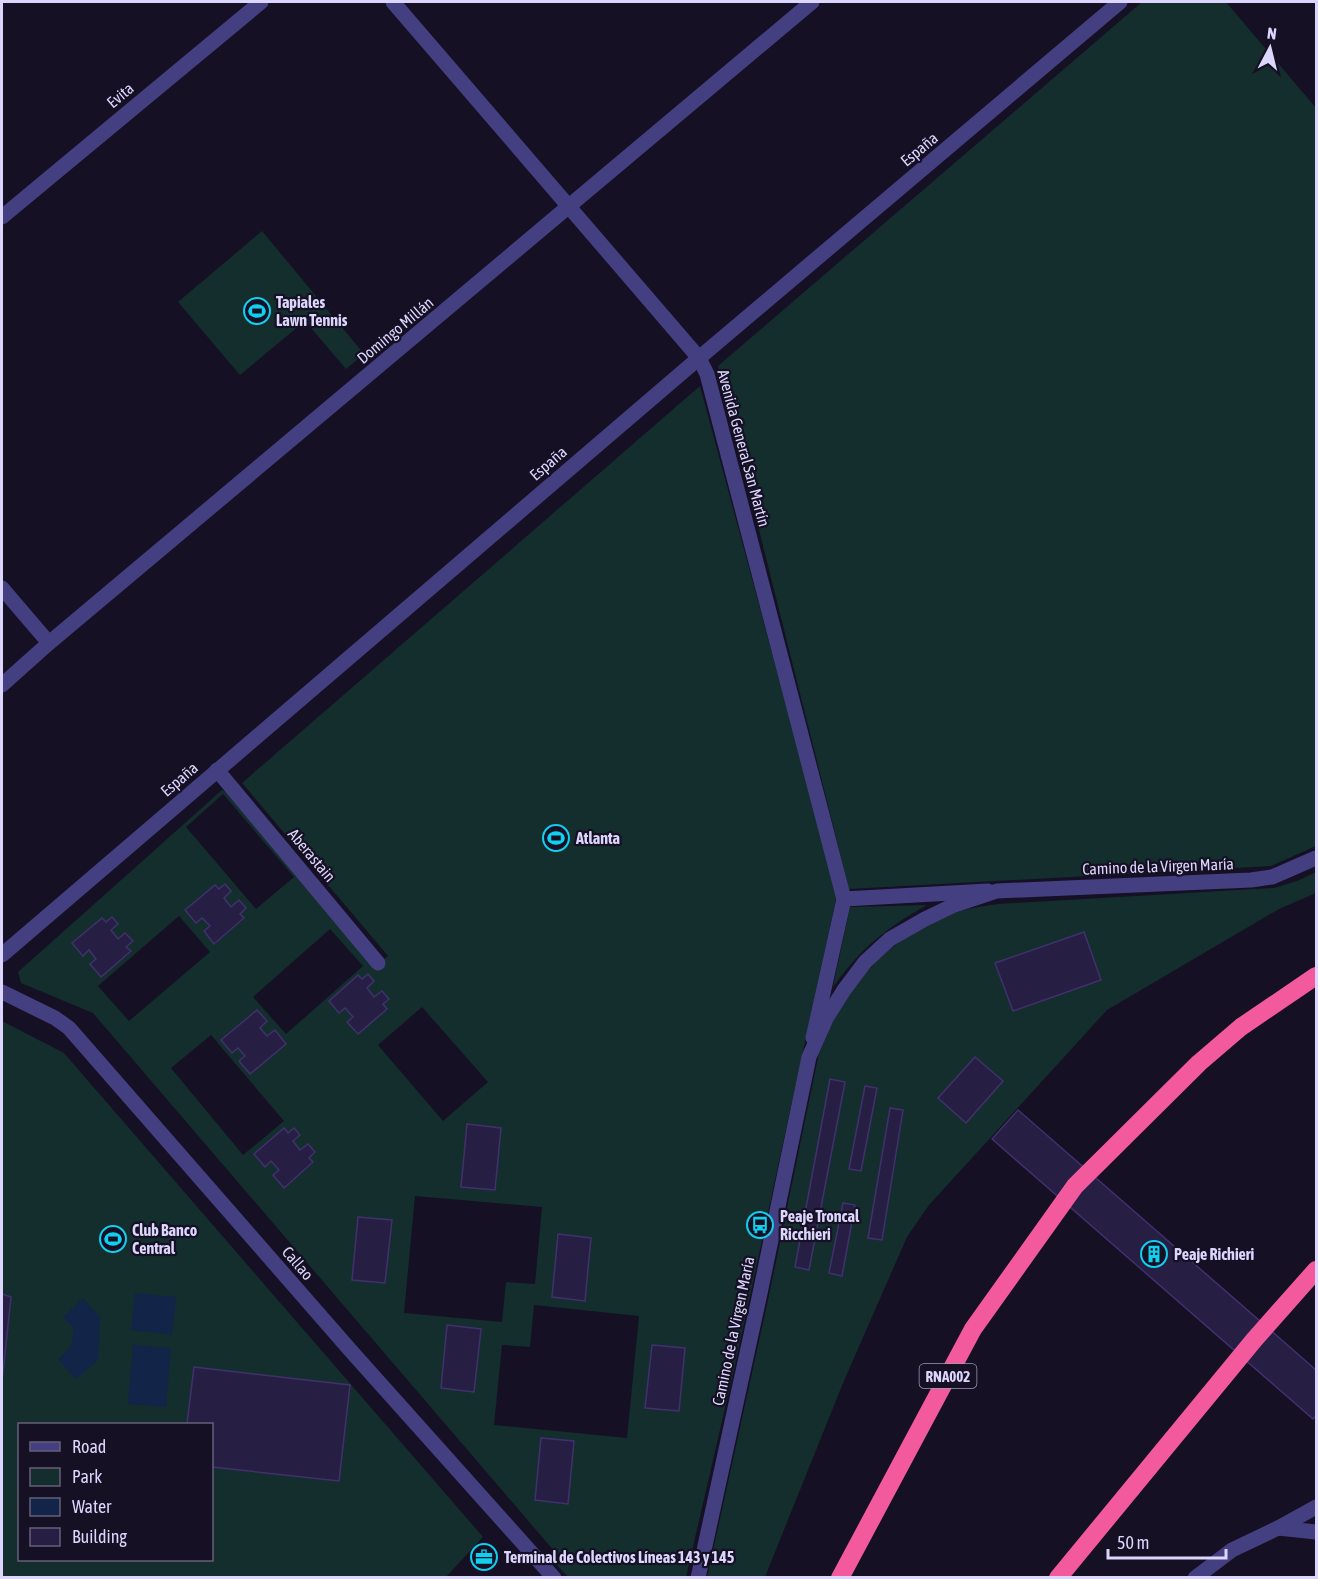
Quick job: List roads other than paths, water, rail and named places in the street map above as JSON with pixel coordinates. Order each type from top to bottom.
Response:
[{"type":"highway","name":"RNA002","points":[[840,1578],[973,1329],[1059,1207],[1076,1186],[1199,1063],[1241,1027],[1317,976]]},
{"type":"highway","points":[[1058,1578],[1254,1340],[1317,1270]]},
{"type":"street","name":"Evita","points":[[2,217],[261,2]]},
{"type":"street","name":"Avenida General San Martín","points":[[393,2],[699,358],[707,374],[844,899]]},
{"type":"street","name":"Domingo Millán","points":[[2,685],[49,643],[812,2]]},
{"type":"street","name":"España","points":[[2,955],[699,358],[1120,2]]},
{"type":"street","points":[[2,588],[49,643]]},
{"type":"street","name":"Aberastain","points":[[217,770],[378,963]]},
{"type":"street","name":"Camino de la Virgen María","points":[[698,1578],[844,899],[1251,880],[1272,877],[1317,858]]},
{"type":"street","name":"Camino de la Virgen María","points":[[809,1057],[827,1017],[844,990],[865,962],[890,939],[952,906],[997,891]]},
{"type":"street","name":"Callao","points":[[2,992],[69,1028],[359,1360],[554,1578]]},
{"type":"street","points":[[1195,1578],[1232,1550],[1317,1507]]},
{"type":"street","points":[[1278,1528],[1317,1532]]},
{"type":"water","points":[[135,1293],[176,1297],[172,1335],[131,1330]]},
{"type":"water","points":[[83,1298],[100,1317],[98,1360],[76,1379],[58,1359],[71,1347],[74,1328],[63,1317]]},
{"type":"water","points":[[133,1345],[171,1348],[166,1407],[128,1404]]},
{"type":"place","name":"Tapiales Lawn Tennis","points":[[257,311]]},
{"type":"place","name":"Atlanta","points":[[556,838]]},
{"type":"place","name":"Peaje Troncal Ricchieri","points":[[760,1225]]},
{"type":"place","name":"Club Banco Central","points":[[113,1239]]},
{"type":"place","name":"Peaje Richieri","points":[[1154,1254]]},
{"type":"place","name":"Terminal de Colectivos Líneas 143 y 145","points":[[484,1557]]}]
